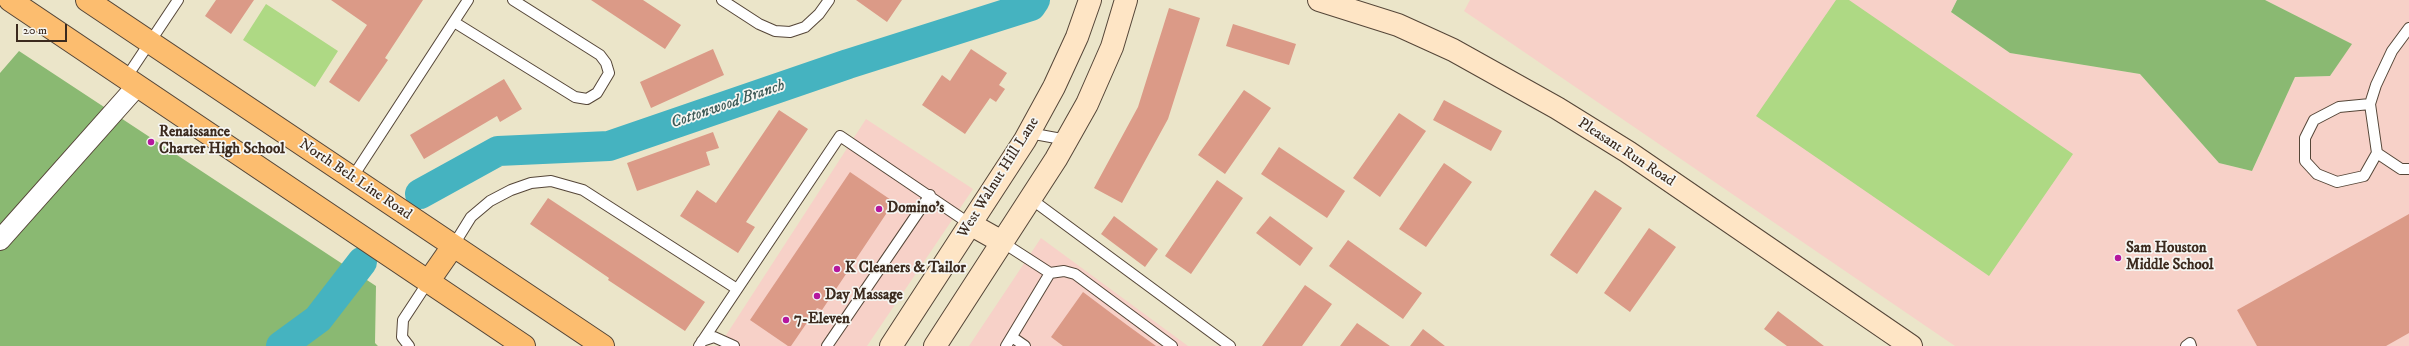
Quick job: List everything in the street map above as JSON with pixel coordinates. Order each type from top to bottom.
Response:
[{"type":"main road","points":[[10,0],[524,346]]},
{"type":"main road","name":"North Belt Line Road","points":[[87,0],[603,346]]},
{"type":"main road","name":"West Walnut Hill Lane","points":[[891,346],[1029,133],[1074,44],[1090,0]]},
{"type":"main road","points":[[935,346],[1031,199],[1087,104],[1112,47],[1126,0]]},
{"type":"main road","name":"Pleasant Run Road","points":[[1319,0],[1398,25],[1453,50],[1556,108],[1628,152],[1911,346]]},
{"type":"main road","points":[[970,224],[1002,242]]},
{"type":"main road","points":[[428,282],[453,246]]},
{"type":"street","points":[[0,240],[131,82]]},
{"type":"lane","points":[[131,82],[150,42],[178,0]]},
{"type":"lane","points":[[352,178],[468,0]]},
{"type":"lane","points":[[454,22],[575,97],[587,100],[597,93],[609,73],[606,63],[600,55],[513,0]]},
{"type":"lane","points":[[722,0],[759,24],[775,31],[790,32],[805,27],[820,14],[829,0]]},
{"type":"lane","points":[[2370,104],[2339,107],[2314,120],[2305,138],[2305,161],[2317,174],[2337,182],[2364,176],[2377,153],[2370,104],[2376,85],[2392,50],[2409,28]]},
{"type":"lane","points":[[1029,133],[1067,140]]},
{"type":"lane","points":[[700,343],[840,136],[930,195],[970,224]]},
{"type":"lane","points":[[2377,153],[2401,169],[2409,169]]},
{"type":"lane","points":[[453,246],[471,217],[490,201],[511,190],[531,183],[551,181],[583,190],[737,289]]},
{"type":"lane","points":[[827,346],[930,195]]},
{"type":"lane","points":[[1031,199],[1230,346]]},
{"type":"lane","points":[[1002,242],[1050,274],[1064,271],[1075,274],[1172,346]]},
{"type":"lane","points":[[1025,346],[1009,342],[1050,274]]},
{"type":"lane","points":[[409,346],[402,337],[403,320],[428,282]]},
{"type":"lane","points":[[700,343],[714,337],[734,346]]},
{"type":"lane","points":[[2186,346],[2190,343],[2191,346]]},
{"type":"shaded area","name":"Sam Houston Middle School","points":[[1470,0],[1957,0],[1951,12],[2010,53],[2140,74],[2219,163],[2252,171],[2295,77],[2330,76],[2351,44],[2265,0],[2409,0],[2409,346],[1955,346],[1464,11]]},
{"type":"shaded area","points":[[866,119],[973,189],[867,346],[719,346]]},
{"type":"shaded area","points":[[1041,238],[1188,346],[969,346]]},
{"type":"green space","points":[[1836,0],[1849,0],[2073,154],[1989,276],[1756,116]]},
{"type":"green space","points":[[1957,0],[2265,0],[2352,44],[2330,76],[2295,77],[2252,171],[2219,163],[2140,74],[2010,53],[1951,12]]},
{"type":"green space","points":[[266,4],[338,51],[315,87],[243,40]]},
{"type":"green space","points":[[19,51],[376,286],[375,343],[378,346],[0,346],[0,73]]},
{"type":"building","points":[[216,0],[254,0],[231,34],[205,16]]},
{"type":"building","points":[[331,0],[423,0],[385,58],[388,60],[359,102],[329,82],[367,25]]},
{"type":"building","points":[[591,0],[643,0],[681,25],[665,49]]},
{"type":"building","points":[[856,0],[902,0],[887,22]]},
{"type":"building","points":[[1169,8],[1200,18],[1168,119],[1122,203],[1094,188],[1138,107]]},
{"type":"building","points":[[1233,24],[1296,44],[1289,65],[1226,46]]},
{"type":"building","points":[[713,49],[724,75],[651,108],[640,82]]},
{"type":"building","points":[[971,49],[1007,73],[999,85],[1005,89],[996,102],[990,98],[965,134],[922,105],[942,75],[950,81]]},
{"type":"building","points":[[504,79],[522,109],[500,122],[497,116],[424,159],[410,135]]},
{"type":"building","points":[[1244,90],[1271,108],[1225,174],[1198,155]]},
{"type":"building","points":[[1444,100],[1502,131],[1491,151],[1433,120]]},
{"type":"building","points":[[779,110],[808,129],[746,222],[755,227],[738,253],[680,216],[697,190],[716,203]]},
{"type":"building","points":[[1399,113],[1426,131],[1380,197],[1353,178]]},
{"type":"building","points":[[713,132],[719,148],[706,152],[710,165],[637,191],[627,163]]},
{"type":"building","points":[[1279,147],[1345,191],[1327,218],[1261,174]]},
{"type":"building","points":[[1444,163],[1472,182],[1426,247],[1399,229]]},
{"type":"building","points":[[850,172],[894,202],[822,310],[817,308],[791,346],[788,346],[750,320]]},
{"type":"building","points":[[1217,180],[1243,198],[1191,274],[1165,256]]},
{"type":"building","points":[[1595,190],[1622,208],[1577,274],[1550,255]]},
{"type":"building","points":[[548,198],[705,302],[685,331],[608,280],[609,278],[530,224]]},
{"type":"building","points":[[2409,214],[2409,333],[2386,346],[2257,346],[2237,310]]},
{"type":"building","points":[[1114,216],[1158,249],[1145,267],[1101,234]]},
{"type":"building","points":[[1270,216],[1313,248],[1300,266],[1256,233]]},
{"type":"building","points":[[1649,228],[1676,247],[1630,312],[1604,293]]},
{"type":"building","points":[[1348,240],[1422,293],[1403,319],[1329,266]]},
{"type":"building","points":[[1305,285],[1332,304],[1302,346],[1262,346]]},
{"type":"building","points":[[1083,292],[1156,346],[1063,346],[1051,337]]},
{"type":"building","points":[[1778,311],[1824,346],[1787,346],[1764,329]]},
{"type":"building","points":[[1357,323],[1390,346],[1340,346]]},
{"type":"building","points":[[1423,329],[1445,346],[1410,346]]},
{"type":"waterway","name":"Cottonwood Branch","points":[[420,194],[498,151],[609,146],[848,64],[1031,6],[1035,0]]},
{"type":"waterway","name":"Cottonwood Branch","points":[[281,346],[318,319],[362,262]]},
{"type":"place","name":"Renaissance Charter High School","points":[[151,142]]},
{"type":"place","name":"Domino's","points":[[879,209]]},
{"type":"place","name":"Sam Houston Middle School","points":[[2118,258]]},
{"type":"place","name":"K Cleaners & Tailor","points":[[837,269]]},
{"type":"place","name":"Day Massage","points":[[817,296]]},
{"type":"place","name":"7-Eleven","points":[[786,320]]}]
